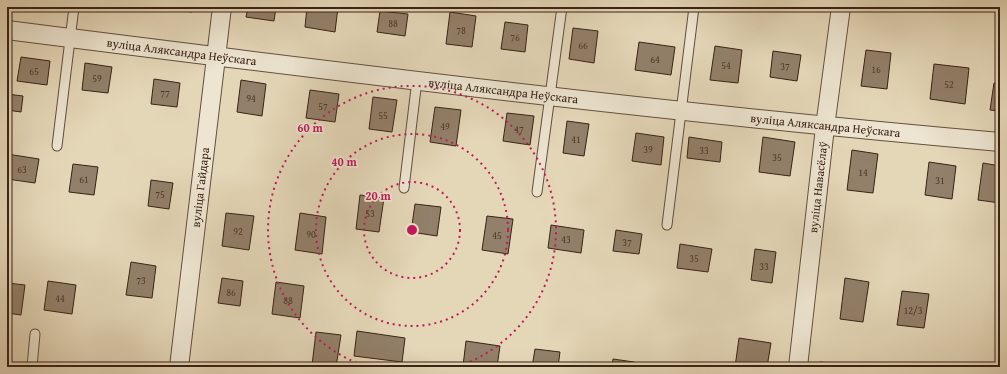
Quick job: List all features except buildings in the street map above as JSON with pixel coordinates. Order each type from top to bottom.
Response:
[{"type":"street","name":"вуліца Гайдара","points":[[179,367],[222,7]]},
{"type":"street","name":"вуліца Навасёлаў","points":[[798,367],[825,127],[841,7]]},
{"type":"street","name":"вуліца Аляксандра Неўскага","points":[[7,30],[216,57],[825,127],[1000,142]]},
{"type":"lane","points":[[58,146],[74,7]]},
{"type":"lane","points":[[537,192],[562,7]]},
{"type":"lane","points":[[667,225],[680,110],[694,7]]},
{"type":"lane","points":[[404,188],[417,80]]},
{"type":"lane","points":[[32,367],[35,334]]}]
